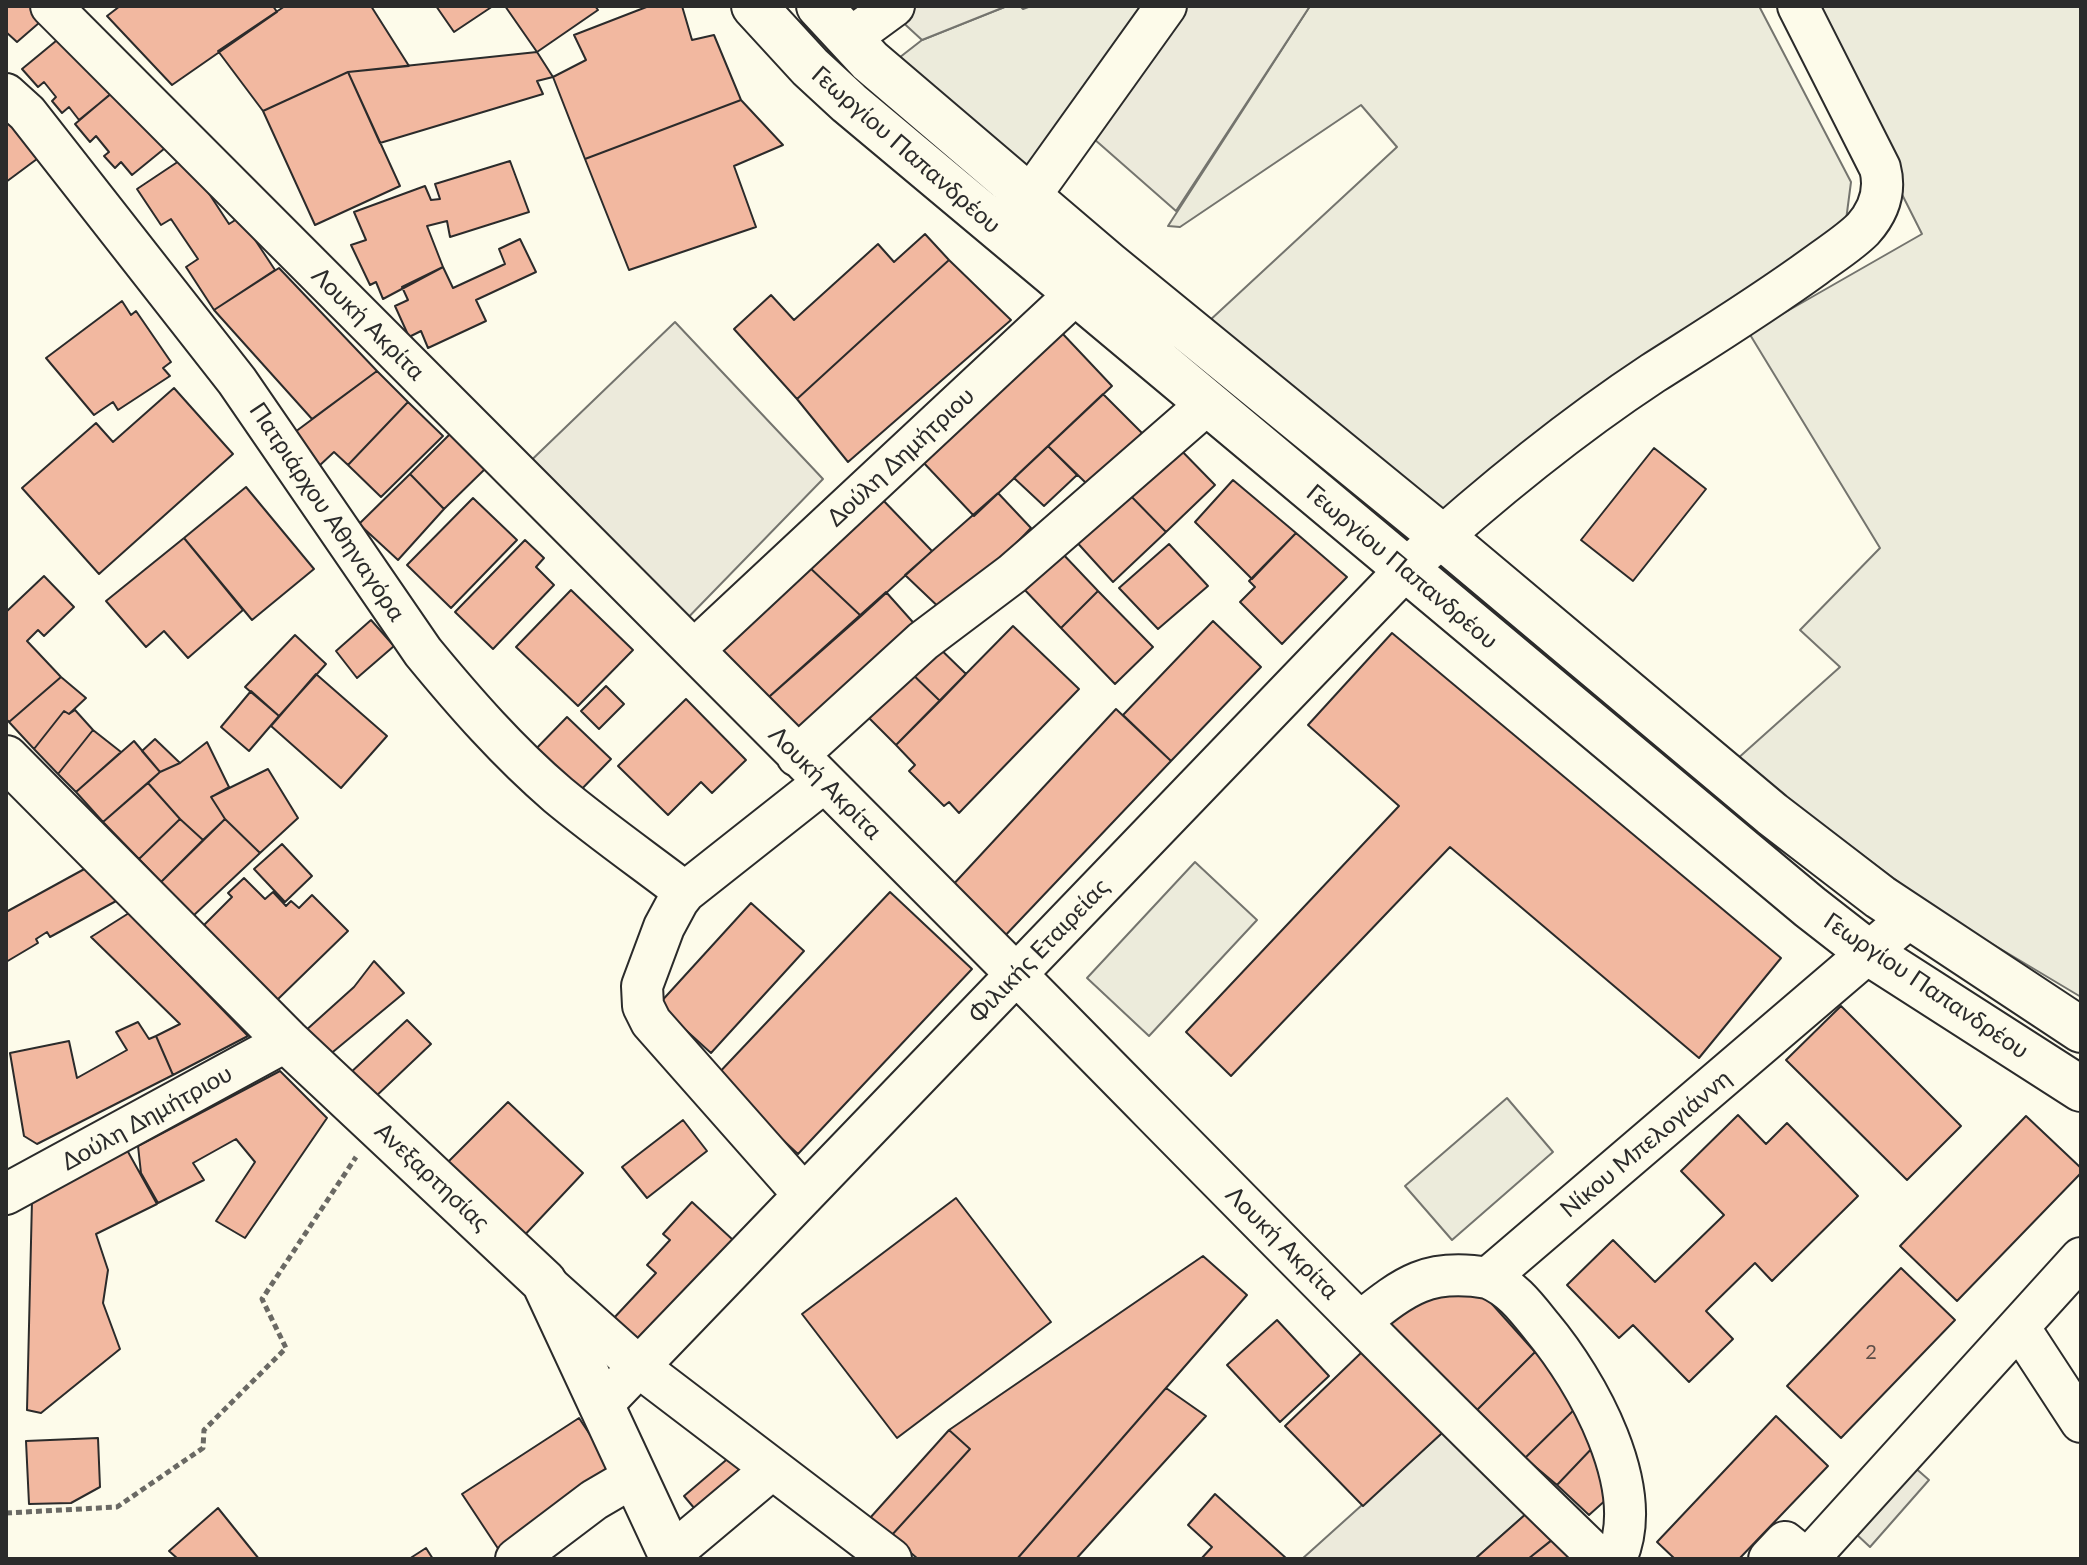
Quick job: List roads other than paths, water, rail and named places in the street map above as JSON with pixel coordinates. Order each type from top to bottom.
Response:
[{"type":"main road","name":"Γεωργίου Παπανδρέου","points":[[754,6],[810,67],[849,103],[1206,405],[1810,907],[1869,953],[2081,1089]]},
{"type":"main road","name":"Γεωργίου Παπανδρέου","points":[[819,6],[870,61],[1108,264],[1441,536],[1772,814],[1910,917],[2081,1030]]},
{"type":"main road","name":"Ανεξαρτησίας","points":[[6,758],[287,1041],[544,1282]]},
{"type":"main road","points":[[544,1282],[672,1557]]},
{"type":"street","name":"Λουκή Ακρίτα","points":[[51,6],[1461,1425],[1600,1559]]},
{"type":"street","points":[[849,39],[894,6]]},
{"type":"street","points":[[1030,196],[1166,6]]},
{"type":"street","name":"Φιλικής Εταιρείας","points":[[601,1406],[1441,536],[1551,445],[1654,373],[1780,292],[1863,228],[1875,212],[1882,194],[1880,168],[1798,6]]},
{"type":"street","name":"Πατριάρχου Αθηναγόρα","points":[[6,94],[27,113],[237,381],[423,652],[463,701],[559,795],[685,892]]},
{"type":"street","name":"Δούλη Δημήτριου","points":[[694,650],[1108,264]]},
{"type":"street","points":[[804,1195],[651,1022],[643,1006],[642,986],[664,927],[685,892],[810,769],[923,641],[1012,574],[1206,405]]},
{"type":"street","name":"Νίκου Μπελογιάννη","points":[[1488,1278],[1910,917]]},
{"type":"street","name":"Δούλη Δημήτριου","points":[[6,1194],[287,1041]]},
{"type":"street","points":[[1769,1559],[1785,1542],[1807,1559],[2081,1258]]},
{"type":"street","points":[[1361,1321],[1398,1294],[1447,1273],[1488,1278],[1510,1290],[1582,1381],[1599,1413],[1621,1485],[1623,1529],[1616,1559]]},
{"type":"street","name":"Ανεξαρτησίας","points":[[544,1282],[639,1367],[891,1559]]},
{"type":"street","points":[[2019,1327],[2081,1422]]},
{"type":"street","points":[[672,1557],[771,1470]]},
{"type":"street","points":[[516,1559],[584,1508],[635,1476]]}]
